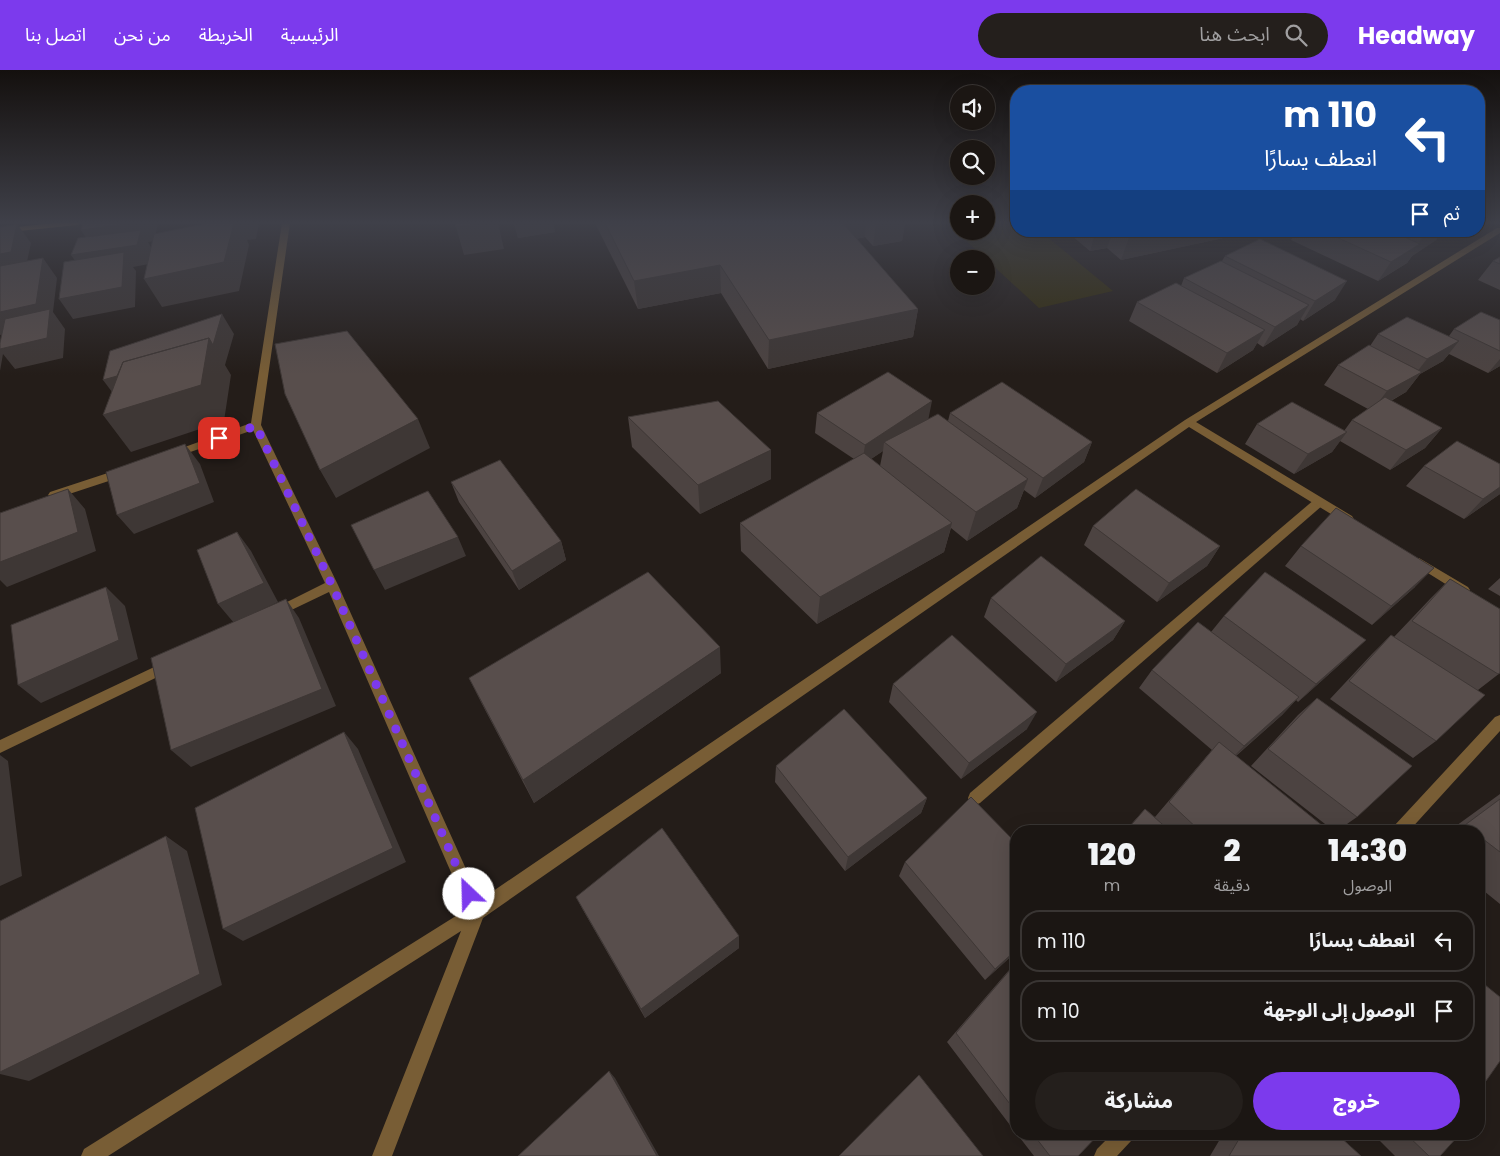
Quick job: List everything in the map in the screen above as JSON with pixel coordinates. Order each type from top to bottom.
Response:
[{"type":"street","points":[[279,274],[256,426],[332,585],[477,912],[382,1156]]},
{"type":"street","points":[[91,1156],[477,912],[1189,422],[1429,274]]},
{"type":"street","points":[[1189,422],[1360,527]]},
{"type":"street","points":[[164,457],[256,426]]},
{"type":"street","points":[[36,502],[137,467]]},
{"type":"street","points":[[975,798],[1319,502]]},
{"type":"street","points":[[1410,557],[1475,597]]},
{"type":"street","points":[[269,616],[332,585]]},
{"type":"street","points":[[0,747],[180,660]]},
{"type":"street","points":[[1405,825],[1500,721]]},
{"type":"street","points":[[1106,1155],[1119,1140]]},
{"type":"shaded area","points":[[1002,274],[1092,274],[1113,291],[1039,308]]},
{"type":"building","points":[[0,274],[41,274],[36,304],[0,312]]},
{"type":"building","points":[[62,274],[123,274],[122,287],[59,299]]},
{"type":"building","points":[[145,274],[169,274],[144,279]]},
{"type":"building","points":[[630,274],[673,274],[634,281]]},
{"type":"building","points":[[726,274],[887,274],[918,309],[769,340]]},
{"type":"building","points":[[1193,274],[1246,274],[1309,305],[1275,327],[1184,278]]},
{"type":"building","points":[[1260,274],[1332,274],[1347,281],[1315,301]]},
{"type":"building","points":[[1176,283],[1265,330],[1227,353],[1137,302]]},
{"type":"building","points":[[50,309],[47,338],[0,349],[5,319]]},
{"type":"building","points":[[1481,312],[1500,320],[1500,351],[1454,329]]},
{"type":"building","points":[[222,314],[213,345],[209,338],[123,362],[117,376],[103,380],[110,351]]},
{"type":"building","points":[[1407,317],[1459,341],[1427,359],[1378,334]]},
{"type":"building","points":[[347,331],[418,419],[320,470],[285,394],[275,344]]},
{"type":"building","points":[[209,338],[201,385],[103,415],[123,362]]},
{"type":"building","points":[[1369,345],[1422,372],[1387,391],[1338,365]]},
{"type":"building","points":[[888,372],[932,401],[865,445],[817,413]]},
{"type":"building","points":[[1002,382],[1092,442],[1043,478],[950,413]]},
{"type":"building","points":[[1385,397],[1442,428],[1406,450],[1352,420]]},
{"type":"building","points":[[718,401],[771,450],[698,485],[628,417]]},
{"type":"building","points":[[1292,402],[1347,432],[1308,454],[1257,424]]},
{"type":"building","points":[[938,414],[1028,479],[976,512],[884,442]]},
{"type":"building","points":[[1457,441],[1500,464],[1500,487],[1483,499],[1424,466]]},
{"type":"building","points":[[185,444],[200,483],[117,515],[106,472]]},
{"type":"building","points":[[864,453],[952,523],[820,597],[740,523]]},
{"type":"building","points":[[500,460],[561,541],[512,571],[451,482]]},
{"type":"building","points":[[68,489],[78,532],[0,562],[0,513]]},
{"type":"building","points":[[1136,489],[1220,546],[1169,583],[1093,526]]},
{"type":"building","points":[[428,491],[458,537],[374,570],[351,525]]},
{"type":"building","points":[[1336,508],[1434,568],[1391,606],[1301,546]]},
{"type":"building","points":[[237,532],[264,583],[218,604],[197,550]]},
{"type":"building","points":[[1041,556],[1125,621],[1066,664],[991,598]]},
{"type":"building","points":[[648,572],[720,647],[523,780],[469,678]]},
{"type":"building","points":[[1265,572],[1366,640],[1316,684],[1224,616]]},
{"type":"building","points":[[1450,579],[1500,609],[1500,673],[1498,674],[1412,621]]},
{"type":"building","points":[[106,587],[119,640],[18,685],[11,625]]},
{"type":"building","points":[[286,599],[322,689],[171,750],[151,658]]},
{"type":"building","points":[[1198,622],[1299,697],[1244,746],[1152,670]]},
{"type":"building","points":[[952,635],[1037,712],[969,763],[893,684]]},
{"type":"building","points":[[1391,635],[1485,695],[1436,741],[1349,681]]},
{"type":"building","points":[[1317,698],[1412,766],[1357,817],[1268,749]]},
{"type":"building","points":[[844,709],[927,798],[848,857],[776,766]]},
{"type":"building","points":[[344,732],[393,848],[223,929],[195,808]]},
{"type":"building","points":[[1219,742],[1322,825],[1194,825],[1169,802]]},
{"type":"building","points":[[971,797],[1010,837],[1010,955],[995,969],[905,862]]},
{"type":"building","points":[[1500,799],[1500,852],[1485,841],[1485,825],[1465,825]]},
{"type":"building","points":[[1145,809],[1163,825],[1131,825]]},
{"type":"building","points":[[662,828],[739,936],[641,1009],[576,897]]},
{"type":"building","points":[[166,836],[200,974],[0,1072],[0,921]]},
{"type":"building","points":[[1010,970],[1010,1104],[956,1033]]},
{"type":"building","points":[[1485,985],[1500,997],[1500,1061],[1486,1081]]},
{"type":"building","points":[[609,1071],[657,1156],[518,1156]]},
{"type":"building","points":[[919,1075],[983,1156],[839,1156]]},
{"type":"building","points":[[1038,1140],[1093,1140],[1078,1156],[1050,1156]]},
{"type":"building","points":[[1238,1140],[1344,1140],[1361,1156],[1229,1156]]},
{"type":"building","points":[[1412,1140],[1455,1140],[1440,1156],[1429,1156]]},
{"type":"route","points":[[219,438],[256,426],[332,585],[469,894]]}]
